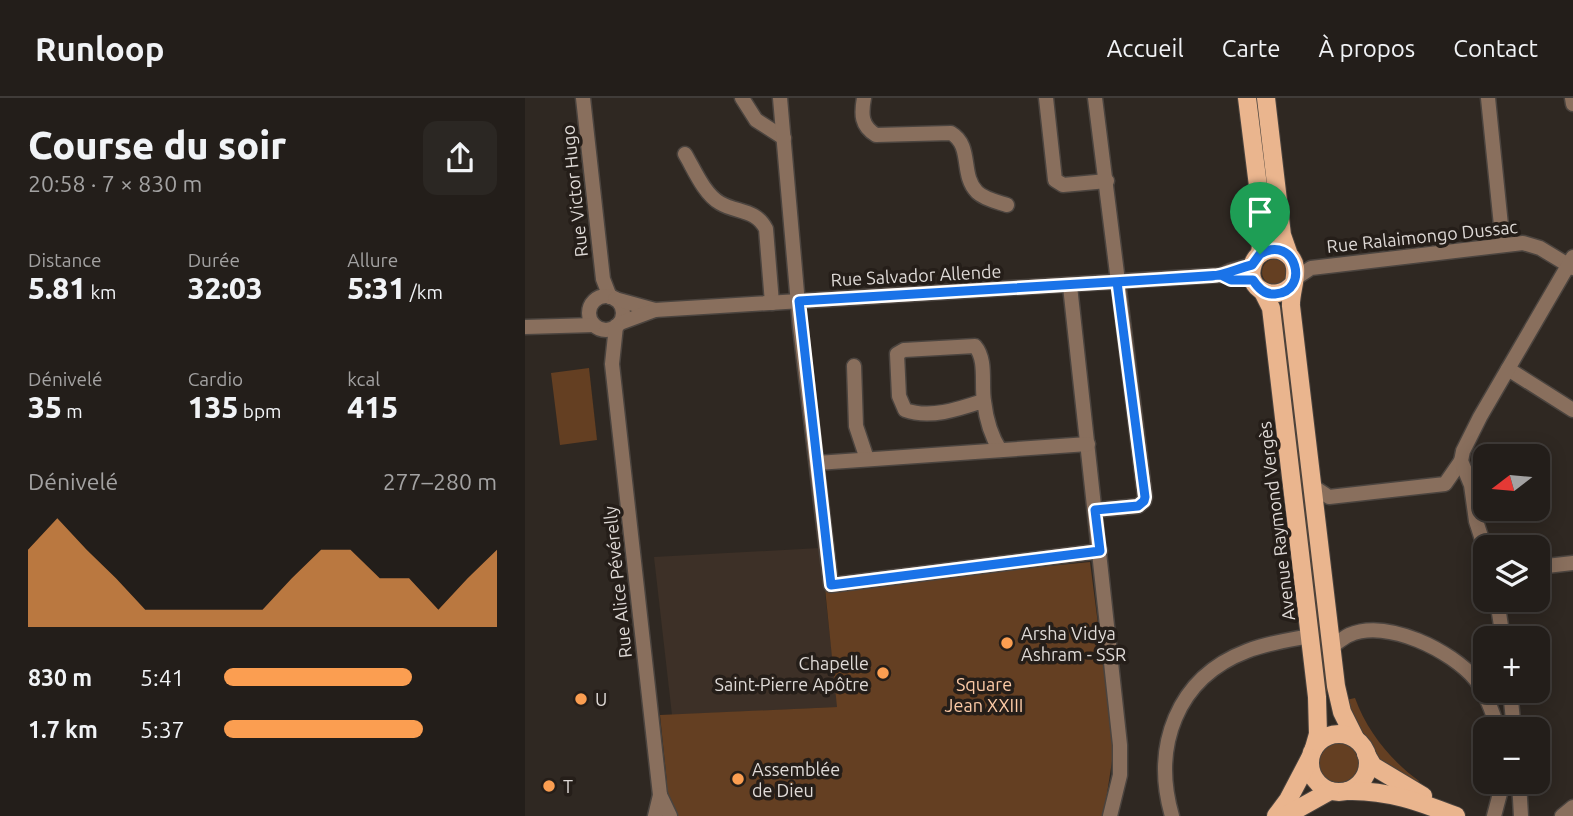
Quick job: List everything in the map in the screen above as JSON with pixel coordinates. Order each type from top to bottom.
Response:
[{"type":"main road","name":"Avenue Raymond Vergès","points":[[1247,98],[1263,226],[1257,273],[1271,308],[1318,709],[1318,734],[1312,753]]},
{"type":"main road","points":[[1266,98],[1282,234],[1295,265],[1291,306],[1331,647],[1342,712],[1373,766],[1456,816]]},
{"type":"main road","points":[[1290,257],[1278,250],[1271,250],[1257,273],[1269,294],[1283,293],[1294,281]]},
{"type":"main road","points":[[1276,816],[1288,800],[1320,741],[1337,734],[1355,738]]},
{"type":"main road","points":[[1312,753],[1310,767],[1316,782],[1339,791],[1387,793],[1414,799],[1456,816]]},
{"type":"main road","points":[[1285,816],[1362,780],[1366,772],[1366,754]]},
{"type":"street","name":"Rue Victor Hugo","points":[[583,98],[603,279],[612,298]]},
{"type":"street","points":[[742,98],[756,120],[784,138]]},
{"type":"street","points":[[780,98],[799,301],[831,585],[1100,551]]},
{"type":"street","points":[[864,98],[864,124],[876,135],[951,133],[959,137],[974,190],[1007,205]]},
{"type":"street","points":[[1046,98],[1055,180],[1063,185],[1107,181]]},
{"type":"street","points":[[1095,98],[1145,497],[1138,506],[1095,510]]},
{"type":"street","points":[[1488,98],[1503,245]]},
{"type":"street","points":[[1572,98],[1573,104]]},
{"type":"street","points":[[685,154],[709,192],[719,202],[756,216],[762,221],[766,229],[772,303]]},
{"type":"street","name":"Rue Ralaimongo Dussac","points":[[1311,268],[1531,244],[1571,263]]},
{"type":"street","points":[[1290,257],[1311,268],[1294,281]]},
{"type":"street","points":[[1315,516],[1319,507],[1329,497],[1445,484],[1461,461],[1463,451],[1480,417],[1571,263]]},
{"type":"street","name":"Rue Salvador Allende","points":[[612,298],[655,310],[1070,286],[1221,275],[1230,271],[1257,273]]},
{"type":"street","points":[[1070,286],[1120,745],[1120,775],[1110,816]]},
{"type":"street","points":[[596,326],[589,316],[591,305],[599,298],[612,298],[621,307],[618,325]]},
{"type":"street","points":[[525,327],[596,326],[607,330],[655,310]]},
{"type":"street","name":"Rue Alice Pévérelly","points":[[618,325],[612,364],[660,795],[666,816]]},
{"type":"street","name":"Rue Alice Pévérelly","points":[[596,326],[612,364]]},
{"type":"street","points":[[983,401],[956,410],[934,413],[905,410],[899,396],[897,354],[904,350],[975,346],[980,355],[983,401],[992,434],[1000,450]]},
{"type":"street","points":[[854,366],[856,426],[867,459]]},
{"type":"street","points":[[1508,369],[1573,410]]},
{"type":"street","points":[[817,463],[1088,444]]},
{"type":"street","points":[[1461,461],[1471,485],[1481,535]]},
{"type":"street","points":[[1311,485],[1329,497]]},
{"type":"street","points":[[1550,566],[1573,563]]},
{"type":"street","points":[[1331,647],[1351,634],[1372,631],[1411,637],[1438,649],[1458,663],[1476,681],[1490,704],[1494,717]]},
{"type":"street","points":[[1172,816],[1164,784],[1165,747],[1185,701],[1213,669],[1230,659],[1270,644],[1310,636]]},
{"type":"street","points":[[1494,816],[1500,794]]},
{"type":"street","points":[[1520,794],[1521,816]]},
{"type":"street","name":"Rue Alice Pévérelly","points":[[656,816],[660,795]]},
{"type":"street","points":[[1562,816],[1573,807]]},
{"type":"shaded area","points":[[820,548],[838,707],[672,715],[654,557]]},
{"type":"green space","points":[[1275,259],[1284,263],[1288,272],[1284,281],[1275,285],[1266,281],[1262,272],[1266,263]]},
{"type":"green space","points":[[1287,309],[1332,691],[1322,692],[1276,311]]},
{"type":"green space","points":[[589,368],[597,440],[560,445],[551,373]]},
{"type":"green space","name":"Square Jean XXIII","points":[[1090,562],[1114,748],[1102,816],[678,816],[667,799],[660,715],[837,707],[825,588]]},
{"type":"green space","points":[[1355,698],[1366,722],[1381,744],[1398,764],[1419,781],[1415,787],[1382,767],[1369,751],[1346,700]]},
{"type":"green space","points":[[1339,740],[1355,747],[1362,763],[1355,779],[1339,786],[1323,779],[1316,763],[1323,747]]},
{"type":"place","name":"Arsha Vidya Ashram - SSR","points":[[1007,643]]},
{"type":"place","name":"Chapelle Saint-Pierre Apôtre","points":[[883,673]]},
{"type":"place","name":"U","points":[[581,699]]},
{"type":"place","name":"Assemblée de Dieu","points":[[738,779]]},
{"type":"place","name":"T","points":[[549,786]]},
{"type":"route","points":[[1260,254],[1252,265],[1221,275],[1212,276],[1070,286],[799,301],[831,585],[1100,551],[1095,510],[1138,506],[1145,497],[1128,352],[1117,282],[1221,275],[1231,280],[1253,280],[1257,287],[1269,294],[1283,293],[1289,289],[1296,278],[1292,258],[1278,250],[1260,254]]}]
